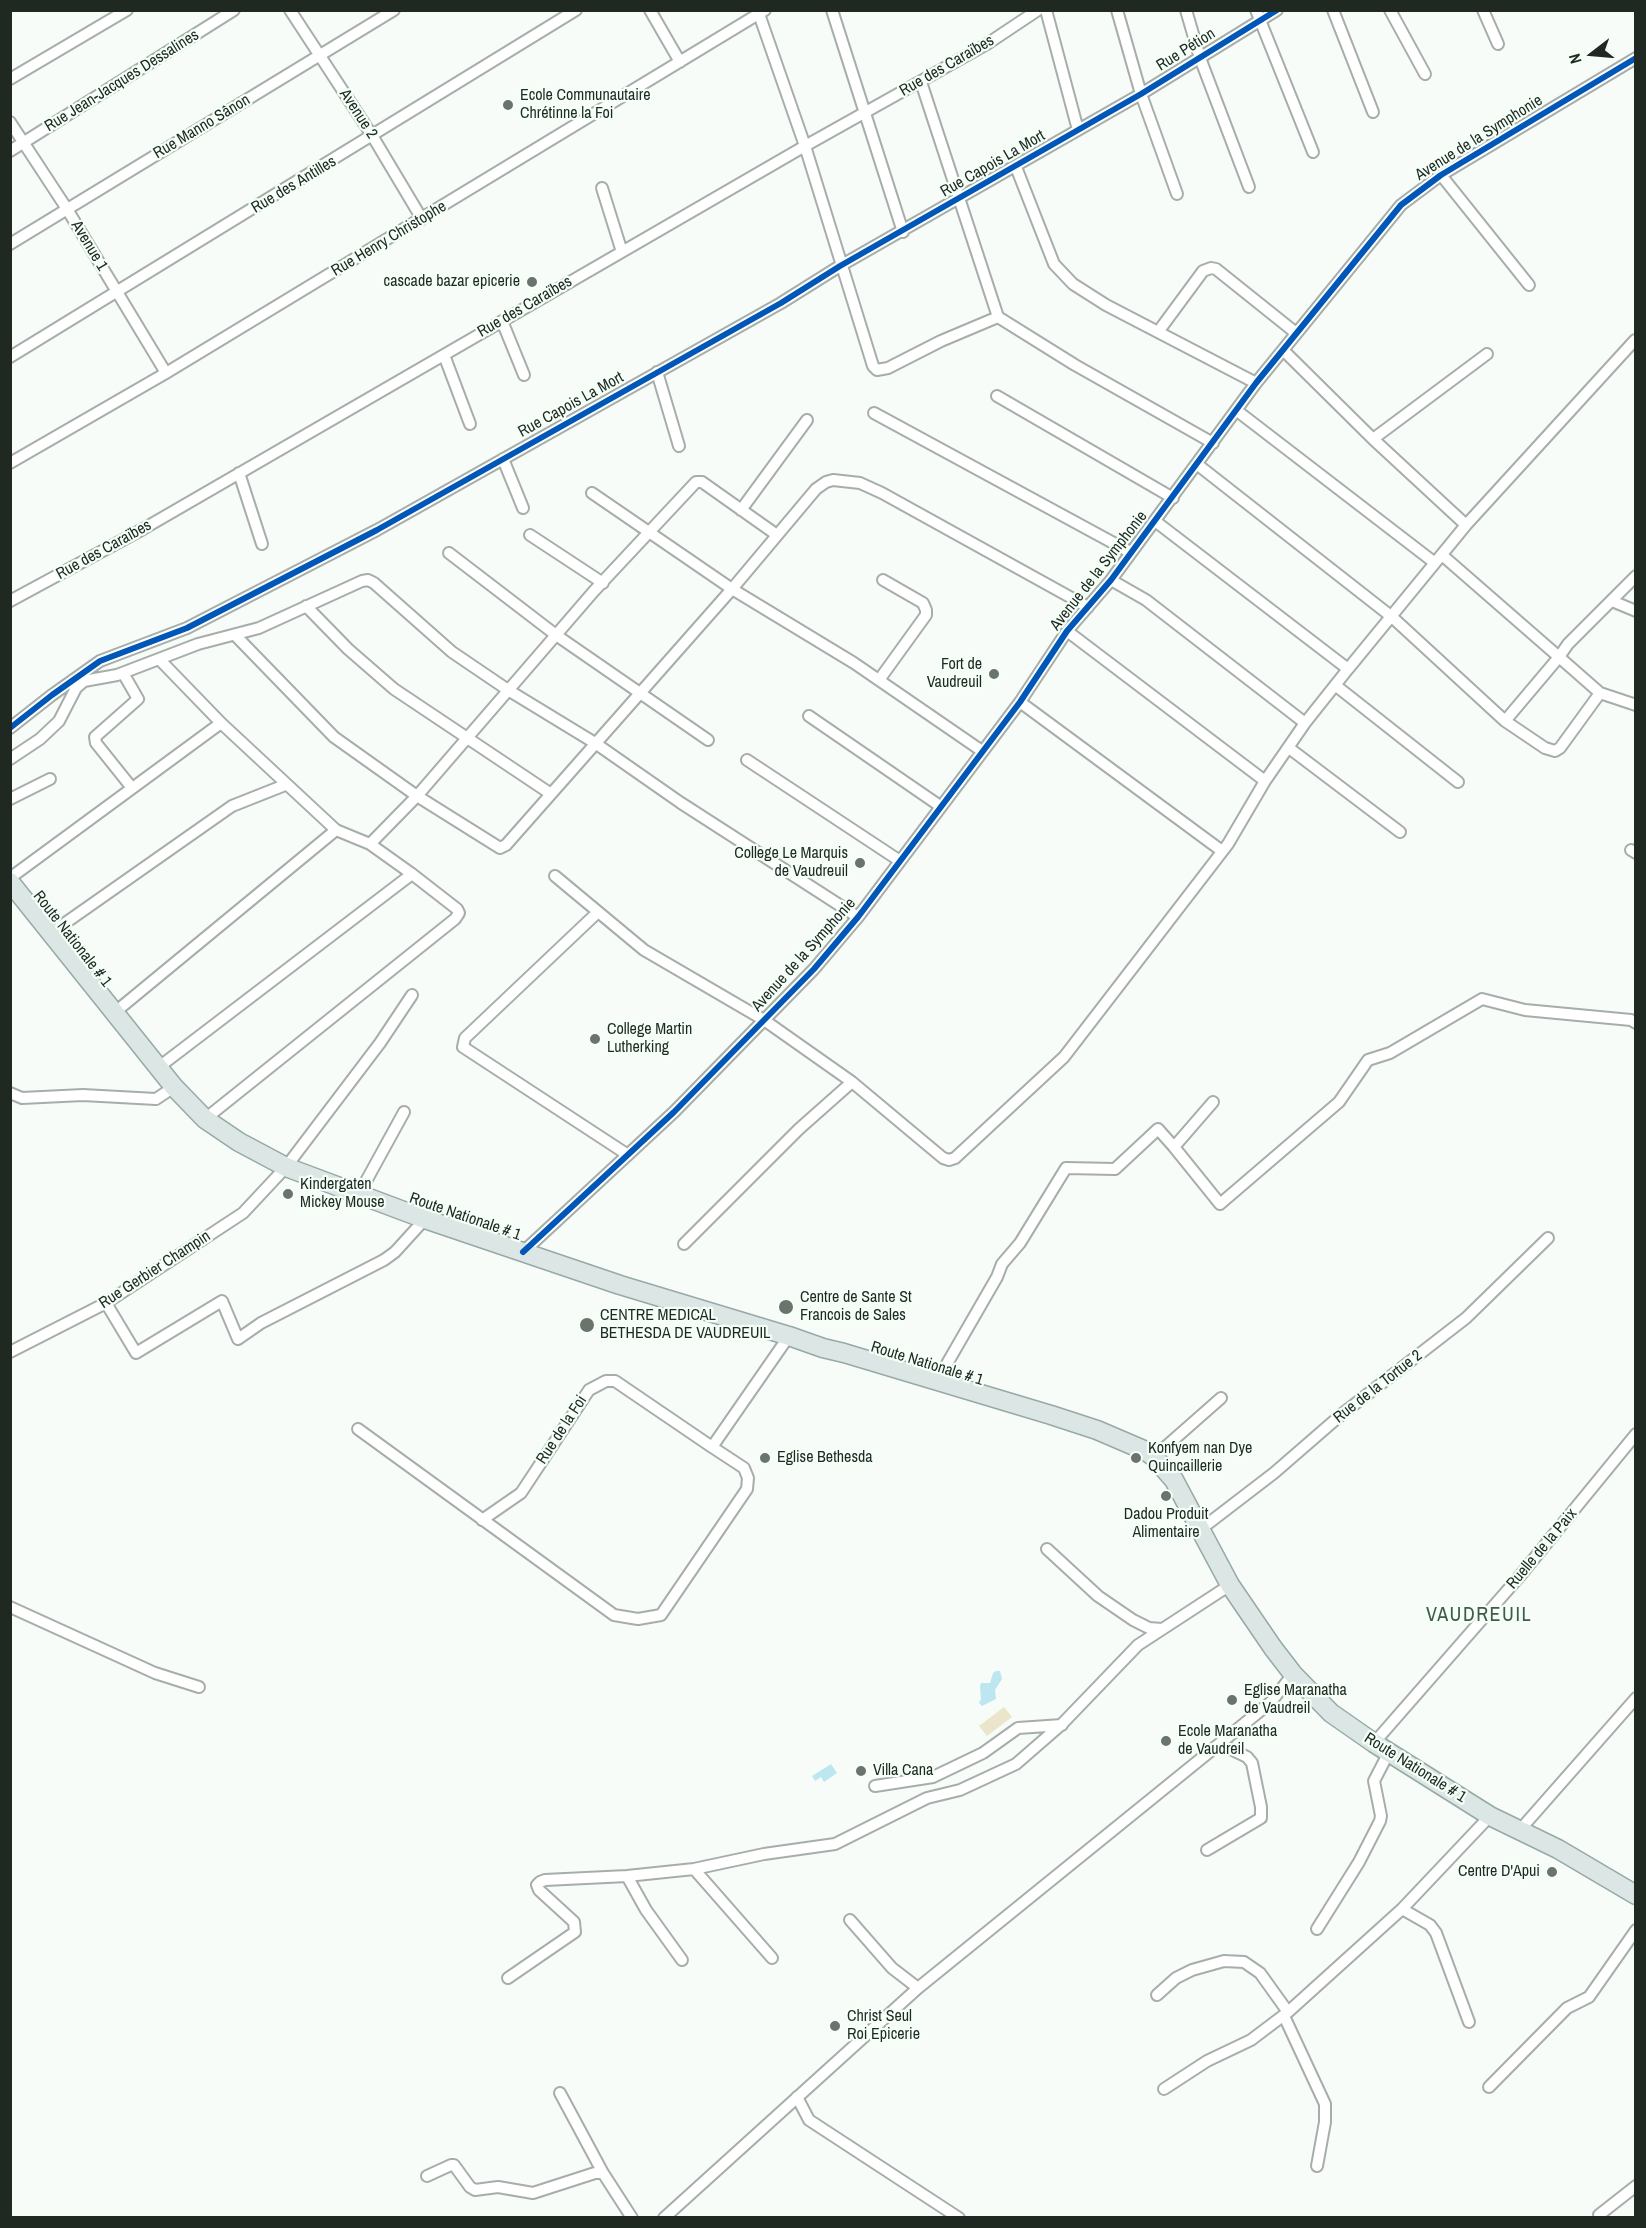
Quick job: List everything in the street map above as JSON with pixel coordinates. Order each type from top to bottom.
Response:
[{"type":"main road","name":"Route Nationale # 1","points":[[10,882],[174,1087],[205,1119],[239,1142],[286,1167],[425,1219],[664,1299],[1097,1430],[1129,1443],[1154,1457],[1174,1480],[1246,1611],[1293,1674],[1331,1713],[1491,1816],[1558,1849],[1635,1895]]},
{"type":"street","points":[[10,79],[127,10]]},
{"type":"street","name":"Rue Jean-Jacques Dessalines","points":[[10,151],[234,10]]},
{"type":"street","name":"Avenue 2","points":[[290,10],[373,137],[422,219]]},
{"type":"street","name":"Rue Manno Sânon","points":[[10,244],[394,10]]},
{"type":"street","name":"Rue des Antilles","points":[[10,357],[373,137],[576,10]]},
{"type":"street","points":[[650,10],[680,62]]},
{"type":"street","points":[[832,10],[903,232]]},
{"type":"street","name":"Rue des Caraïbes","points":[[10,601],[239,473],[805,146],[987,45],[1038,10]]},
{"type":"street","points":[[1046,10],[1078,130]]},
{"type":"street","points":[[1117,10],[1141,94],[1177,194]]},
{"type":"street","points":[[1186,10],[1200,58],[1249,187]]},
{"type":"street","name":"Rue Pétion","points":[[1141,94],[1200,58],[1258,16],[1277,10]]},
{"type":"street","points":[[1333,10],[1373,112]]},
{"type":"street","points":[[1390,10],[1425,74]]},
{"type":"street","points":[[1483,10],[1498,44]]},
{"type":"street","points":[[762,12],[873,366],[878,370],[888,368],[941,341],[999,317]]},
{"type":"street","name":"Rue Henry Christophe","points":[[10,463],[422,219],[762,12]]},
{"type":"street","points":[[1258,16],[1314,152]]},
{"type":"street","name":"Avenue de la Symphonie","points":[[524,1252],[674,1112],[814,969],[858,917],[1020,702],[1067,631],[1112,580],[1130,552],[1198,465],[1256,383],[1401,205],[1441,175],[1635,58]]},
{"type":"street","points":[[921,82],[999,317],[1075,365],[1213,443]]},
{"type":"street","name":"Rue Capois La Mort","points":[[10,728],[100,661],[187,628],[377,530],[781,303],[840,266],[1141,94]]},
{"type":"street","name":"Avenue 1","points":[[10,122],[67,209],[166,372]]},
{"type":"street","points":[[1016,167],[1054,264],[1073,284],[1107,305],[1256,383]]},
{"type":"street","points":[[1441,175],[1529,285]]},
{"type":"street","points":[[602,188],[622,252]]},
{"type":"street","points":[[1158,332],[1203,271],[1216,268],[1296,333]]},
{"type":"street","points":[[502,321],[524,375]]},
{"type":"street","points":[[555,876],[644,950],[764,1020],[852,1082],[943,1158],[949,1160],[955,1158],[1064,1057],[1222,851],[1265,781],[1305,723],[1335,685],[1466,525],[1635,340]]},
{"type":"street","points":[[1283,350],[1373,439],[1466,525]]},
{"type":"street","points":[[1373,439],[1487,354]]},
{"type":"street","points":[[444,355],[470,424]]},
{"type":"street","points":[[657,372],[679,446]]},
{"type":"street","points":[[997,396],[1173,498]]},
{"type":"street","points":[[1236,410],[1438,559],[1600,693],[1635,705]]},
{"type":"street","points":[[874,412],[1130,552]]},
{"type":"street","points":[[741,510],[807,420]]},
{"type":"street","points":[[503,459],[524,508]]},
{"type":"street","points":[[1198,465],[1392,617],[1504,721],[1545,748],[1555,751],[1560,748],[1600,693]]},
{"type":"street","points":[[239,473],[262,544]]},
{"type":"street","points":[[370,844],[417,796],[556,634],[699,480],[777,535]]},
{"type":"street","points":[[235,635],[334,737],[417,796],[500,848],[506,845],[732,590],[816,489],[826,482],[833,480],[860,483],[1088,607]]},
{"type":"street","points":[[592,493],[732,590],[879,680],[982,751]]},
{"type":"street","points":[[1155,521],[1348,669]]},
{"type":"street","points":[[530,535],[603,583]]},
{"type":"street","points":[[449,553],[556,634],[708,740]]},
{"type":"street","points":[[1504,721],[1568,645],[1635,576]]},
{"type":"street","points":[[10,759],[40,739],[59,721],[76,688],[84,681],[123,673],[198,644],[258,628],[368,580],[452,652],[508,690],[595,743],[681,803],[858,917]]},
{"type":"street","points":[[879,680],[926,615],[923,603],[884,580]]},
{"type":"street","points":[[1112,580],[1146,600],[1305,723]]},
{"type":"street","points":[[1612,601],[1635,611]]},
{"type":"street","points":[[306,606],[348,650],[394,689],[551,794]]},
{"type":"street","points":[[1067,631],[1265,781]]},
{"type":"street","points":[[159,659],[285,785],[336,830],[370,844],[457,909],[458,916],[205,1119]]},
{"type":"street","points":[[123,673],[138,699],[95,737],[96,743],[132,788]]},
{"type":"street","points":[[1335,685],[1458,782]]},
{"type":"street","points":[[1020,702],[1222,851]]},
{"type":"street","points":[[809,716],[940,806]]},
{"type":"street","points":[[10,878],[221,723]]},
{"type":"street","points":[[1289,748],[1400,832]]},
{"type":"street","points":[[747,760],[900,861]]},
{"type":"street","points":[[10,799],[50,779]]},
{"type":"street","points":[[51,933],[232,806],[285,785]]},
{"type":"street","points":[[114,1013],[336,830]]},
{"type":"street","points":[[159,1066],[412,874]]},
{"type":"street","points":[[598,912],[465,1038],[463,1047],[628,1155]]},
{"type":"street","name":"Rue Gerbier Champin","points":[[10,1353],[106,1303],[243,1213],[286,1167],[380,1043],[412,995]]},
{"type":"street","points":[[937,1381],[997,1277],[1002,1264],[1020,1243],[1066,1167],[1115,1169],[1158,1128],[1220,1204],[1339,1102],[1368,1060],[1390,1053],[1482,999],[1525,1010],[1631,1020],[1635,1023]]},
{"type":"street","points":[[684,1244],[799,1129],[852,1082]]},
{"type":"street","points":[[10,1093],[22,1098],[82,1095],[156,1099],[174,1087]]},
{"type":"street","points":[[1174,1147],[1213,1102]]},
{"type":"street","points":[[359,1194],[404,1112]]},
{"type":"street","points":[[106,1303],[136,1353],[222,1301],[238,1339],[261,1323],[384,1260],[396,1252],[425,1219]]},
{"type":"street","name":"Rue de la Tortue 2","points":[[1201,1529],[1274,1473],[1342,1414],[1466,1318],[1548,1238]]},
{"type":"street","points":[[712,1447],[789,1336]]},
{"type":"street","name":"Rue de la Foi","points":[[358,1429],[482,1520],[614,1615],[638,1620],[661,1615],[747,1489],[748,1478],[744,1468],[615,1381],[606,1381],[588,1390],[521,1492],[482,1520]]},
{"type":"street","points":[[1154,1457],[1221,1398]]},
{"type":"street","name":"Ruelle de la Paix","points":[[1317,1929],[1359,1862],[1380,1821],[1374,1781],[1381,1747],[1635,1434]]},
{"type":"street","points":[[1047,1549],[1098,1596],[1133,1620],[1149,1628],[1162,1629]]},
{"type":"street","points":[[508,1978],[575,1932],[574,1922],[539,1890],[537,1885],[540,1882],[694,1869],[764,1854],[835,1844],[927,1797],[960,1790],[1016,1764],[1062,1725],[1138,1645],[1230,1585]]},
{"type":"street","points":[[10,1606],[155,1673],[199,1687]]},
{"type":"street","points":[[664,2217],[918,1988],[1271,1702],[1293,1674]]},
{"type":"street","points":[[1519,1831],[1635,1698]]},
{"type":"street","points":[[875,1786],[933,1777],[983,1753],[1018,1728],[1062,1725]]},
{"type":"street","points":[[1208,1850],[1261,1818],[1252,1763],[1247,1757],[1220,1744]]},
{"type":"street","points":[[1164,2089],[1207,2061],[1251,2040],[1286,2014],[1402,1909],[1491,1816]]},
{"type":"street","points":[[694,1869],[771,1958]]},
{"type":"street","points":[[627,1876],[646,1910],[682,1960]]},
{"type":"street","points":[[1402,1909],[1430,1924],[1436,1933],[1469,2022]]},
{"type":"street","points":[[850,1920],[892,1968],[918,1988]]},
{"type":"street","points":[[1489,2087],[1567,2008],[1589,1997],[1635,1930]]},
{"type":"street","points":[[1157,1995],[1176,1978],[1224,1961],[1244,1962],[1260,1973],[1286,2014],[1324,2104],[1325,2122],[1317,2166]]},
{"type":"street","points":[[560,2093],[603,2173],[632,2217]]},
{"type":"street","points":[[797,2097],[809,2120],[959,2217]]},
{"type":"street","points":[[428,2176],[454,2165],[470,2187],[475,2190],[498,2187],[533,2193],[596,2173],[603,2173]]},
{"type":"street","points":[[1600,2217],[1635,2186]]},
{"type":"shaded area","points":[[1004,1707],[1012,1717],[987,1736],[979,1726]]},
{"type":"water","points":[[996,1671],[1000,1671],[1002,1679],[995,1690],[996,1699],[982,1706],[979,1703],[981,1683],[990,1683]]},
{"type":"water","points":[[831,1764],[837,1773],[824,1782],[821,1777],[815,1781],[812,1776]]},
{"type":"cycle path","points":[[10,728],[100,661],[187,628],[377,530],[781,303],[840,266],[1141,94],[1277,10]]},
{"type":"cycle path","points":[[523,1252],[674,1112],[814,969],[858,917],[1020,702],[1067,631],[1111,580],[1256,383],[1401,205],[1441,175],[1636,58]]},
{"type":"place","name":"Ecole Communautaire Chrétinne la Foi","points":[[508,105]]},
{"type":"place","name":"cascade bazar epicerie","points":[[532,282]]},
{"type":"place","name":"Fort de Vaudreuil","points":[[994,674]]},
{"type":"place","name":"College Le Marquis de Vaudreuil","points":[[860,863]]},
{"type":"place","name":"College Martin Lutherking","points":[[595,1039]]},
{"type":"place","name":"Kindergaten Mickey Mouse","points":[[288,1194]]},
{"type":"place","name":"Centre de Sante St Francois de Sales","points":[[786,1307]]},
{"type":"place","name":"CENTRE MEDICAL BETHESDA DE VAUDREUIL","points":[[587,1325]]},
{"type":"place","name":"Eglise Bethesda","points":[[765,1458]]},
{"type":"place","name":"Konfyem nan Dye Quincaillerie","points":[[1136,1458]]},
{"type":"place","name":"Dadou Produit Alimentaire","points":[[1166,1496]]},
{"type":"place","name":"Eglise Maranatha de Vaudreil","points":[[1232,1700]]},
{"type":"place","name":"Ecole Maranatha de Vaudreil","points":[[1166,1741]]},
{"type":"place","name":"Villa Cana","points":[[861,1771]]},
{"type":"place","name":"Centre D'Apui","points":[[1552,1872]]},
{"type":"place","name":"Christ Seul Roi Epicerie","points":[[835,2026]]},
{"type":"district","name":"VAUDREUIL","points":[[1479,1616]]}]
